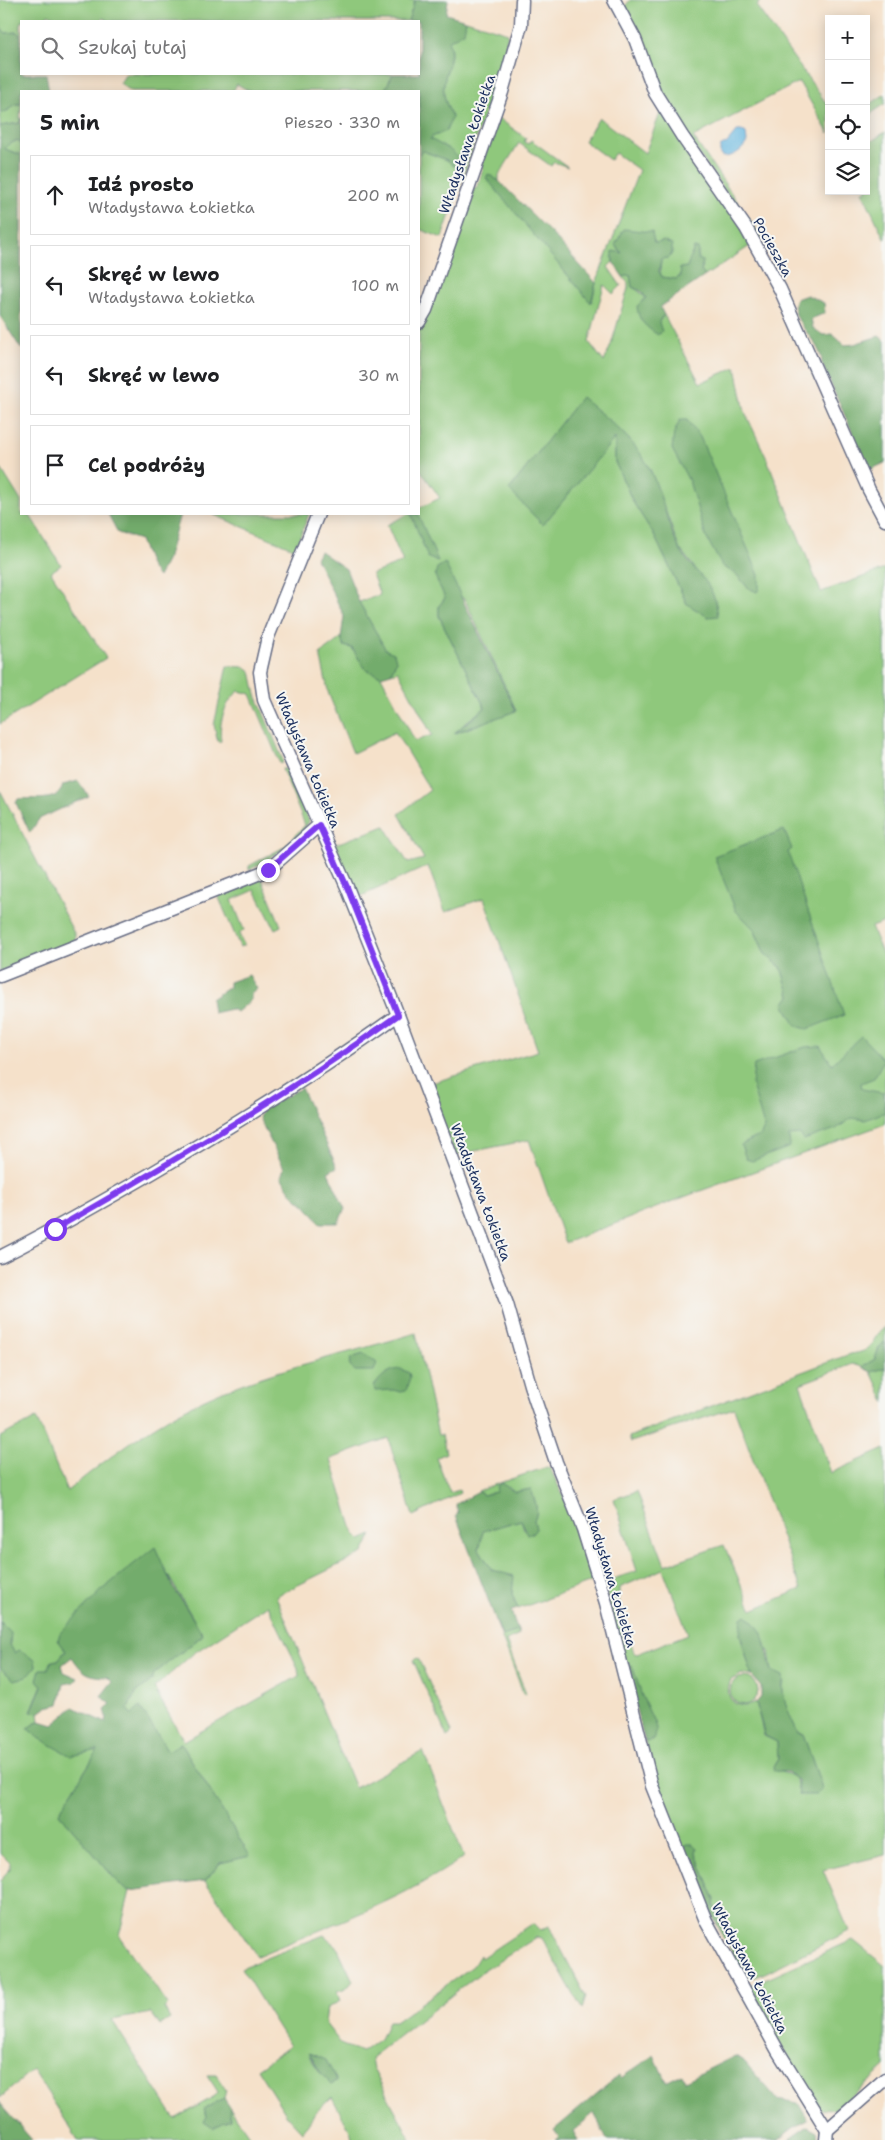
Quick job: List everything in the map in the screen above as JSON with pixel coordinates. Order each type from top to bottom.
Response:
[{"type":"street","name":"Władysława Łokietka","points":[[420,320],[426,310],[502,92],[521,25],[522,0]]},
{"type":"street","name":"Pocieszka","points":[[614,0],[635,39],[655,94],[746,228],[780,289],[869,490],[885,520]]},
{"type":"street","name":"Władysława Łokietka","points":[[318,515],[268,637],[260,672],[264,700],[347,887],[398,1015],[507,1304],[530,1385],[554,1457],[583,1529],[606,1603],[652,1786],[706,1921],[827,2135],[885,2079]]},
{"type":"street","points":[[0,976],[268,870],[319,825]]},
{"type":"street","points":[[0,1257],[50,1232],[244,1119],[348,1051],[398,1015]]},
{"type":"green space","points":[[0,0],[415,0],[408,20],[107,20],[103,18],[102,20],[60,20],[48,14],[45,20],[20,20],[20,35],[17,32],[6,33],[1,29]]},
{"type":"green space","points":[[415,0],[448,0],[446,14],[466,20],[464,32],[448,41],[451,52],[445,77],[444,92],[452,117],[446,131],[430,139],[449,149],[460,159],[455,167],[447,160],[423,151],[420,153],[420,90],[385,90],[392,75],[420,75],[420,20],[408,20]]},
{"type":"green space","points":[[630,0],[760,0],[757,7],[825,101],[825,127],[799,82],[693,137],[762,238],[759,240],[663,102],[623,9]]},
{"type":"green space","points":[[466,20],[508,33],[504,55],[442,238],[420,229],[420,153],[423,151],[447,160],[449,149],[430,140],[432,137],[446,131],[452,117],[444,92],[445,77],[451,57],[448,41],[463,32]]},
{"type":"green space","points":[[0,23],[1,29],[6,33],[17,32],[20,35],[20,75],[46,75],[49,90],[20,90],[20,104],[16,104],[5,112],[0,112]]},
{"type":"green space","points":[[125,75],[392,75],[385,90],[247,90],[237,84],[234,90],[130,90],[120,83]]},
{"type":"green space","points":[[885,94],[885,104],[870,114],[870,104]]},
{"type":"green space","points":[[16,104],[20,104],[20,123],[0,126],[0,112],[6,112]]},
{"type":"green space","points":[[661,111],[753,244],[705,276],[701,271],[703,265],[698,259],[698,249],[694,248],[687,267],[680,268],[681,275],[676,279],[662,277],[658,246],[652,238],[612,257],[613,262],[608,267],[621,286],[613,294],[604,285],[589,342],[604,362],[628,288],[628,283],[623,277],[630,275],[632,287],[645,298],[658,323],[664,315],[700,383],[736,367],[745,412],[767,459],[821,592],[885,569],[885,922],[871,927],[885,960],[885,1124],[692,1194],[565,1243],[529,1140],[455,1155],[428,1084],[538,1051],[484,898],[445,912],[428,866],[357,898],[333,845],[385,826],[408,863],[424,859],[399,814],[430,790],[395,732],[353,753],[329,695],[320,654],[341,638],[344,646],[352,648],[366,670],[381,676],[415,741],[432,735],[398,671],[391,673],[396,661],[386,651],[359,602],[380,595],[372,574],[403,562],[387,525],[406,515],[420,515],[420,508],[440,498],[420,469],[420,328],[438,287],[474,188],[477,189],[483,169],[481,166],[498,118],[526,138],[524,142],[528,144],[531,140],[568,167],[554,162],[551,166],[519,143],[499,175],[499,181],[488,174],[592,302],[596,283],[639,170],[615,153],[610,160],[584,141],[599,118],[645,153]],"holes":[[[581,398],[621,431],[632,443],[651,471],[679,548],[694,567],[687,604],[654,535],[633,502],[615,462],[615,437],[543,524],[509,490]],[[459,595],[465,600],[516,710],[456,733],[466,722],[485,708],[439,616],[439,606],[445,598]],[[784,830],[788,852],[796,1026],[790,996],[781,967],[765,954],[754,929]]]},
{"type":"green space","points":[[20,123],[20,142],[17,140],[5,149],[20,155],[20,347],[0,316],[0,126]]},
{"type":"green space","points":[[885,132],[885,240],[864,195],[870,195],[870,142]]},
{"type":"green space","points":[[18,140],[20,142],[20,155],[5,149],[8,145]]},
{"type":"green space","points":[[488,174],[499,181],[551,233],[596,283],[591,303],[486,178]]},
{"type":"green space","points":[[624,229],[652,232],[654,242],[663,241],[672,245],[672,253],[669,258],[661,259],[659,271],[662,277],[676,279],[681,276],[680,268],[687,267],[694,248],[698,249],[698,259],[703,261],[701,271],[705,276],[660,307],[664,315],[660,319],[659,324],[662,331],[658,335],[646,326],[639,316],[637,306],[646,298],[641,291],[632,287],[630,275],[623,277],[613,262],[613,251],[622,253],[615,245]]},
{"type":"green space","points":[[807,295],[824,303],[825,313],[811,319],[813,328],[823,335],[832,334],[845,345],[879,336],[885,341],[885,463],[869,470],[822,364],[821,355],[796,315],[794,307],[796,299]]},
{"type":"green space","points":[[581,397],[621,431],[645,460],[655,481],[679,548],[708,585],[716,603],[718,616],[708,617],[687,604],[654,535],[633,502],[615,462],[615,438],[543,525],[509,490]]},
{"type":"green space","points":[[680,420],[687,420],[700,437],[759,575],[759,589],[757,592],[748,588],[736,574],[722,566],[706,537],[689,481],[672,449],[674,433]]},
{"type":"green space","points":[[0,467],[20,499],[20,515],[30,515],[61,565],[51,572],[106,658],[0,724]]},
{"type":"green space","points":[[109,515],[180,515],[168,557],[158,577],[151,568],[140,540],[118,533]]},
{"type":"green space","points":[[214,515],[309,515],[295,549]]},
{"type":"green space","points":[[411,515],[418,515],[438,561],[428,558]]},
{"type":"green space","points":[[320,551],[346,569],[359,602],[386,650],[394,653],[396,661],[391,673],[381,676],[366,670],[352,648],[344,646],[341,638],[344,616],[316,558]]},
{"type":"green space","points":[[445,563],[516,711],[454,733],[485,708],[439,616],[439,606],[445,598],[435,576],[437,568]]},
{"type":"green space","points":[[227,666],[245,667],[251,671],[256,695],[282,758],[283,762],[280,764],[251,694],[239,691],[234,695],[226,707],[222,720],[221,741],[218,742],[214,725]]},
{"type":"green space","points":[[282,769],[289,771],[309,821],[292,842],[249,870],[249,866],[284,847],[305,825]]},
{"type":"green space","points":[[78,781],[89,796],[39,819],[30,833],[16,803],[18,799],[51,797],[61,791],[63,785]]},
{"type":"green space","points":[[0,790],[75,935],[75,941],[0,971]]},
{"type":"green space","points":[[784,830],[792,849],[788,852],[844,1015],[807,1029],[796,1026],[784,1004],[790,996],[781,967],[765,954],[754,929],[736,911],[714,856]]},
{"type":"green space","points":[[260,874],[281,926],[275,929],[255,890],[232,900],[244,930],[239,934],[244,945],[240,947],[216,891]]},
{"type":"green space","points":[[249,975],[257,989],[251,994],[251,1000],[237,1012],[231,1009],[213,1013],[211,999],[229,987],[229,982]]},
{"type":"green space","points":[[861,1036],[884,1060],[874,1078],[861,1083],[862,1089],[884,1093],[885,1112],[865,1120],[852,1118],[836,1129],[804,1140],[800,1135],[789,1136],[790,1147],[752,1161],[746,1159],[741,1145],[761,1135],[764,1127],[752,1085],[754,1065],[805,1047],[820,1046],[832,1064]]},
{"type":"green space","points":[[301,1088],[337,1167],[328,1172],[345,1209],[338,1223],[320,1223],[305,1205],[293,1195],[281,1177],[284,1168],[259,1118],[262,1110]]},
{"type":"green space","points":[[885,1327],[885,1341],[879,1348],[875,1359],[862,1367],[853,1364],[800,1384],[831,1473],[885,1449],[885,1855],[823,1870],[849,1931],[756,1977],[747,1976],[747,1970],[714,1904],[715,1900],[696,1853],[697,1848],[693,1844],[681,1847],[645,1742],[654,1722],[624,1666],[604,1582],[637,1571],[614,1499],[637,1491],[665,1565],[724,1545],[752,1610],[801,1589],[734,1408],[631,1442],[629,1437],[850,1354],[859,1353],[871,1345]],"holes":[[[663,1569],[688,1634],[637,1654],[634,1653],[619,1600],[619,1588]],[[740,1634],[769,1651],[772,1671],[784,1682],[783,1694],[786,1708],[798,1733],[803,1734],[822,1788],[799,1795],[793,1776],[778,1771],[773,1767],[778,1759],[777,1742],[764,1736],[756,1703],[743,1706],[733,1702],[730,1698],[729,1687],[731,1680],[742,1674],[752,1676]]]},
{"type":"green space","points":[[416,1333],[438,1435],[442,1435],[446,1453],[436,1458],[450,1493],[459,1490],[460,1493],[413,1516],[388,1438],[331,1459],[354,1533],[361,1540],[372,1535],[363,1553],[276,1596],[355,1788],[423,1751],[464,1857],[440,1873],[390,1900],[257,1956],[205,1881],[220,1863],[249,1856],[181,1743],[168,1751],[140,1707],[132,1716],[127,1709],[136,1693],[152,1680],[153,1674],[203,1635],[166,1572],[58,1640],[66,1650],[58,1660],[52,1661],[31,1711],[39,1713],[40,1721],[35,1723],[98,1750],[59,1813],[122,1887],[130,1891],[119,1936],[168,2005],[164,2008],[170,2019],[160,2025],[151,2013],[112,2020],[175,2119],[215,2096],[218,2092],[207,2075],[216,2075],[226,2090],[224,2098],[204,2109],[231,2119],[230,2108],[252,2140],[78,2140],[33,2070],[0,2098],[0,1880],[10,1869],[10,1863],[0,1853],[0,1437],[36,1418],[67,1491],[141,1435],[201,1401],[270,1374]],"holes":[[[268,1605],[298,1668],[299,1676],[184,1741],[154,1688],[194,1653]]]},
{"type":"green space","points":[[885,1341],[885,1368],[871,1372],[862,1367],[875,1359],[879,1348]]},
{"type":"green space","points":[[363,1354],[377,1363],[374,1371],[355,1371],[349,1365],[351,1358]]},
{"type":"green space","points":[[885,1368],[885,1402],[871,1372]]},
{"type":"green space","points":[[401,1369],[409,1373],[410,1377],[406,1391],[375,1391],[374,1386],[382,1376],[388,1372]]},
{"type":"green space","points":[[547,1467],[550,1468],[576,1523],[594,1581],[518,1609],[512,1594],[512,1580],[492,1570],[479,1549],[483,1531],[521,1520],[524,1529],[536,1529],[534,1520],[536,1508],[531,1489],[515,1492],[508,1486],[496,1492],[483,1495],[478,1491]]},
{"type":"green space","points":[[501,1483],[515,1492],[531,1489],[536,1508],[534,1520],[536,1529],[532,1534],[528,1534],[521,1520],[483,1531],[479,1549],[492,1570],[514,1576],[512,1594],[518,1609],[511,1611],[518,1631],[502,1636],[456,1516],[458,1513],[456,1504],[479,1492],[483,1495],[496,1492],[497,1486]]},
{"type":"green space","points":[[155,1547],[172,1585],[203,1635],[154,1674],[152,1680],[136,1693],[127,1709],[132,1715],[140,1707],[168,1751],[181,1743],[250,1856],[220,1863],[205,1881],[130,1891],[122,1887],[59,1813],[98,1750],[71,1756],[39,1738],[27,1728],[40,1721],[53,1725],[73,1707],[106,1723],[105,1709],[111,1704],[101,1696],[112,1682],[107,1677],[86,1673],[72,1657],[62,1665],[64,1672],[78,1678],[75,1682],[64,1684],[59,1704],[47,1707],[39,1713],[31,1712],[42,1686],[37,1680],[40,1669],[48,1669],[52,1661],[58,1660],[66,1651],[58,1640],[60,1633],[104,1588]]},
{"type":"green space","points":[[746,1615],[753,1621],[765,1640],[772,1671],[783,1676],[784,1697],[787,1707],[798,1733],[803,1734],[822,1788],[816,1795],[799,1795],[797,1780],[788,1772],[774,1771],[773,1767],[778,1759],[777,1742],[765,1736],[756,1703],[761,1697],[761,1686],[752,1676],[740,1634],[742,1618]]},
{"type":"green space","points":[[0,1622],[11,1633],[10,1645],[15,1653],[19,1650],[35,1660],[36,1666],[27,1677],[14,1680],[0,1668]]},
{"type":"green space","points":[[496,1622],[502,1636],[518,1631],[519,1635],[506,1641],[526,1694],[524,1695]]},
{"type":"green space","points":[[418,1658],[452,1733],[447,1737],[413,1660]]},
{"type":"green space","points":[[632,1665],[642,1696],[657,1731],[653,1740],[645,1742],[624,1666]]},
{"type":"green space","points":[[744,1677],[754,1681],[758,1691],[754,1701],[744,1705],[734,1701],[730,1691],[734,1681]]},
{"type":"green space","points":[[693,1844],[697,1848],[696,1853],[715,1900],[714,1905],[747,1970],[747,1976],[742,1976],[735,1958],[708,1908],[681,1847]]},
{"type":"green space","points":[[532,1924],[541,1930],[549,1926],[586,1997],[582,2009],[542,1938],[537,1937],[479,1974],[371,2058],[373,2069],[411,2140],[352,2140],[351,2133],[332,2097],[315,2113],[302,2132],[287,2116],[257,2069],[290,2046],[241,1968],[324,1935],[337,1947],[353,1981],[346,1989],[337,1992],[340,2001],[327,2008],[325,2023],[342,2045],[362,2052],[380,2039],[388,2022],[395,2022],[473,1966],[480,1955],[481,1958]],"holes":[[[309,2056],[337,2081],[331,2084],[322,2075]]]},
{"type":"green space","points":[[853,1940],[885,1966],[885,2067],[839,2107],[831,2110],[817,2108],[747,1987]]},
{"type":"green space","points":[[309,2053],[326,2060],[337,2081],[331,2084],[322,2075]]},
{"type":"green space","points":[[654,2055],[666,2082],[682,2074],[685,2081],[735,2056],[743,2060],[777,2099],[798,2103],[808,2120],[793,2128],[778,2140],[607,2140],[594,2113],[573,2131],[578,2140],[555,2140],[559,2137],[554,2130],[619,2075],[621,2078]]},
{"type":"green space","points":[[224,2098],[230,2108],[231,2119],[213,2128],[204,2122],[207,2116],[204,2109]]},
{"type":"green space","points":[[0,2103],[32,2140],[0,2140]]},
{"type":"green space","points":[[808,2126],[817,2131],[818,2140],[788,2140]]},
{"type":"water","points":[[737,131],[746,133],[747,142],[737,153],[723,157],[720,155],[720,147],[727,143]]},
{"type":"route","points":[[55,1229],[244,1119],[348,1051],[398,1015],[347,887],[319,825],[268,870]]}]
